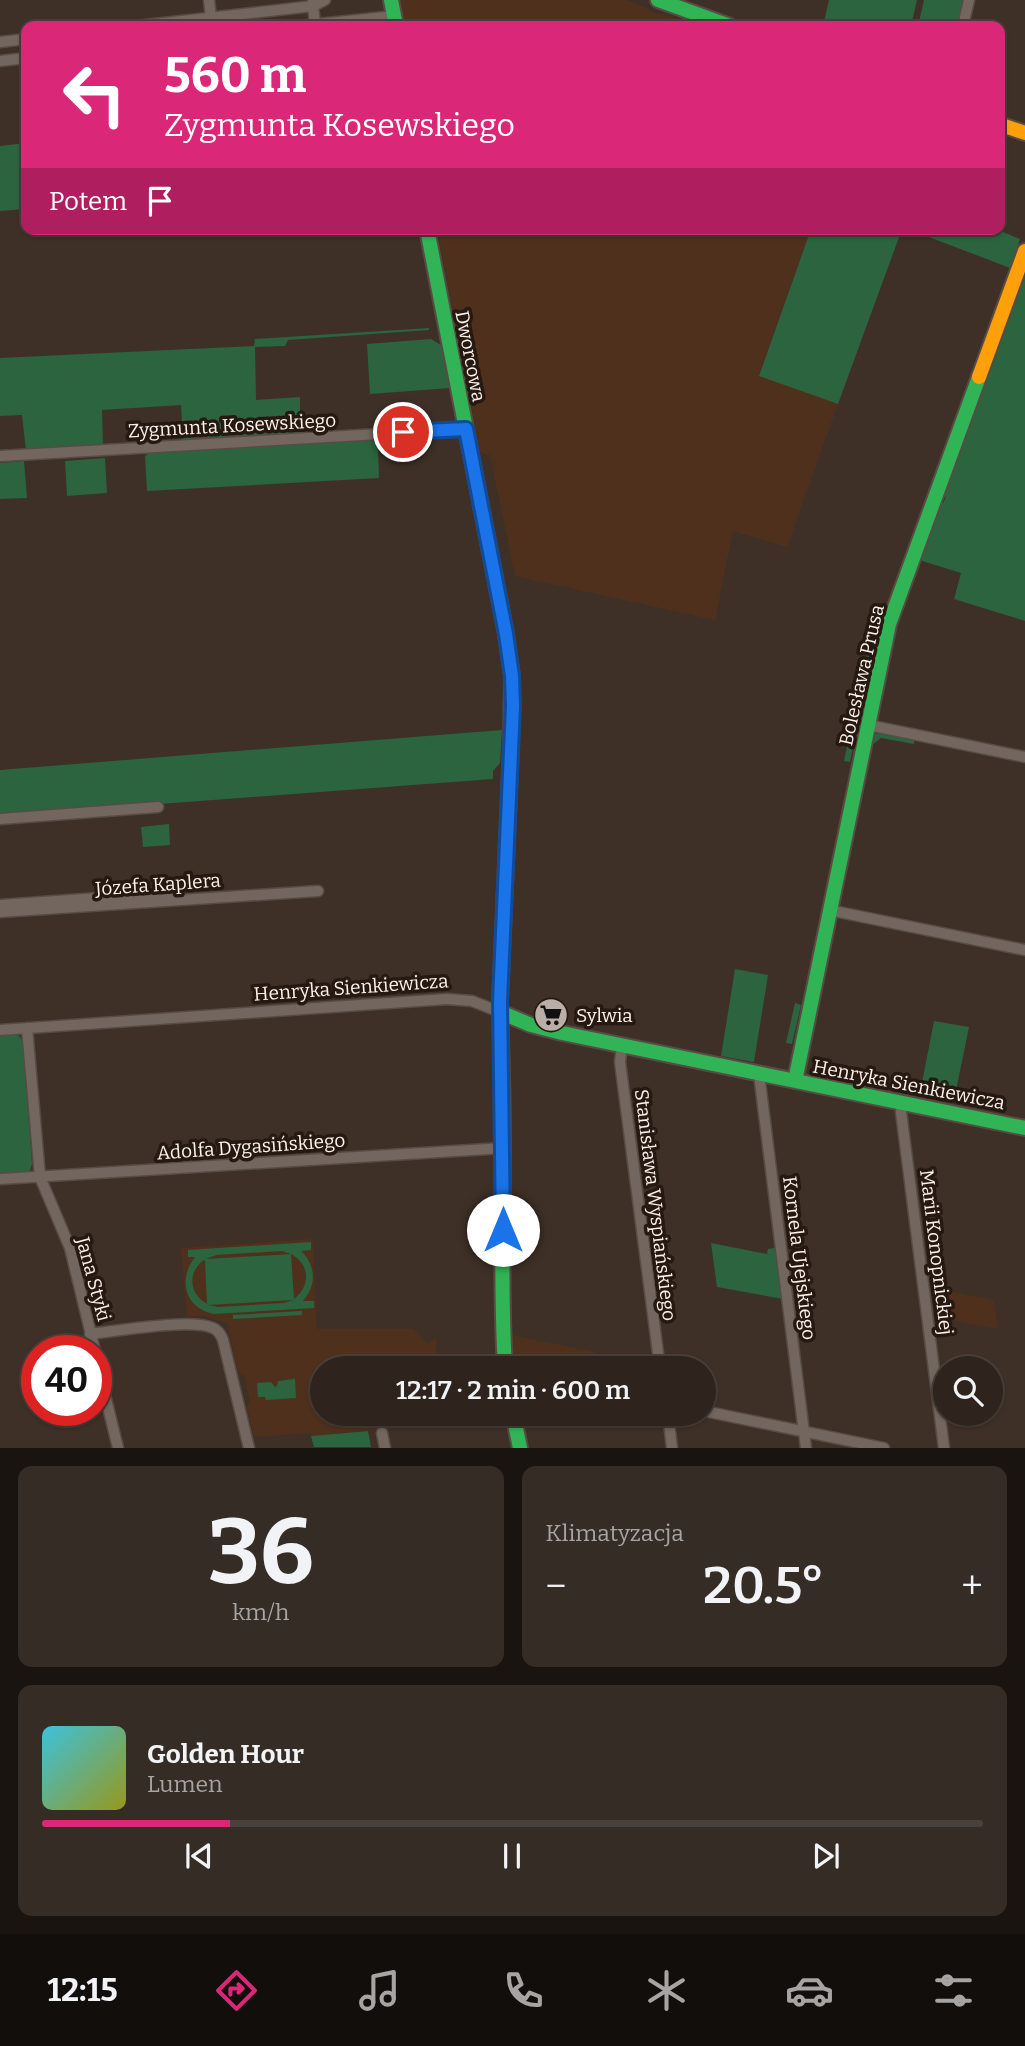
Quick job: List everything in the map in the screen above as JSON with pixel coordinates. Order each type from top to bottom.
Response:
[{"type":"street","points":[[209,0],[211,18]]},
{"type":"street","points":[[183,21],[325,0]]},
{"type":"street","points":[[391,0],[395,21]]},
{"type":"street","points":[[658,0],[716,21]]},
{"type":"street","points":[[964,21],[969,0]]},
{"type":"street","points":[[313,3],[315,21]]},
{"type":"street","points":[[0,42],[21,40]]},
{"type":"street","points":[[0,61],[21,59]]},
{"type":"street","points":[[1005,126],[1025,134]]},
{"type":"street","name":"Dworcowa","points":[[427,235],[506,634],[513,690],[500,1012],[504,1148],[502,1318],[504,1356]]},
{"type":"street","name":"Bolesława Prusa","points":[[795,1081],[889,624],[1025,251]]},
{"type":"street","name":"Zygmunta Kosewskiego","points":[[0,456],[466,429]]},
{"type":"street","points":[[868,725],[1025,757]]},
{"type":"street","points":[[0,819],[158,807]]},
{"type":"street","name":"Józefa Kaplera","points":[[0,912],[318,891]]},
{"type":"street","name":"Józefa Kaplera","points":[[0,905],[168,893]]},
{"type":"street","points":[[830,910],[1025,950]]},
{"type":"street","name":"Henryka Sienkiewicza","points":[[0,1030],[447,999],[472,1001],[542,1028],[1025,1128]]},
{"type":"street","name":"Jana Styki","points":[[27,1028],[40,1177],[70,1248],[90,1334]]},
{"type":"street","name":"Stanisława Wyspiańskiego","points":[[622,1046],[620,1062],[658,1356]]},
{"type":"street","name":"Kornela Ujejskiego","points":[[759,1074],[806,1447]]},
{"type":"street","name":"Marii Konopnickiej","points":[[902,1102],[901,1112],[944,1447]]},
{"type":"street","name":"Adolfa Dygasińskiego","points":[[0,1180],[504,1148]]},
{"type":"street","points":[[90,1334],[189,1324],[213,1328],[220,1333],[223,1340],[249,1447]]},
{"type":"street","points":[[716,1414],[884,1447]]},
{"type":"street","points":[[112,1423],[118,1447]]},
{"type":"street","points":[[516,1426],[520,1447]]},
{"type":"street","points":[[669,1426],[672,1447]]},
{"type":"street","points":[[382,1433],[385,1447]]},
{"type":"shaded area","points":[[397,0],[626,0],[661,15],[684,21],[401,21]]},
{"type":"shaded area","points":[[438,235],[809,235],[759,375],[838,404],[787,547],[733,531],[715,620],[515,576],[490,455],[480,452]]},
{"type":"shaded area","points":[[313,1239],[317,1329],[413,1329],[428,1344],[436,1338],[437,1356],[310,1356],[310,1426],[398,1428],[311,1436],[310,1433],[254,1437],[247,1407],[250,1401],[244,1375],[238,1371],[227,1323],[204,1316],[187,1317],[181,1248]]},
{"type":"shaded area","points":[[931,1288],[994,1300],[998,1329],[935,1317]]},
{"type":"shaded area","points":[[511,1335],[596,1352],[595,1356],[513,1356]]},
{"type":"green space","points":[[829,0],[917,0],[912,21],[824,21]]},
{"type":"green space","points":[[924,0],[964,0],[959,21],[919,21]]},
{"type":"green space","points":[[21,144],[21,209],[0,211],[0,146]]},
{"type":"green space","points":[[1005,233],[1020,239],[1010,268],[924,235],[1005,235]]},
{"type":"green space","points":[[809,235],[900,235],[838,404],[759,376]]},
{"type":"green space","points":[[1025,262],[1025,621],[954,599],[961,573],[919,560],[939,502],[943,503],[946,497],[941,494]]},
{"type":"green space","points":[[429,328],[288,340],[285,346],[255,347],[256,400],[300,397],[300,436],[186,443],[183,440],[181,405],[102,410],[103,446],[26,451],[22,415],[0,416],[0,358],[254,346],[255,339]]},
{"type":"green space","points":[[431,339],[441,345],[450,388],[370,394],[367,344]]},
{"type":"green space","points":[[372,438],[378,446],[379,478],[147,491],[145,456],[151,452]]},
{"type":"green space","points":[[105,458],[107,493],[67,496],[65,461]]},
{"type":"green space","points":[[24,461],[27,498],[0,499],[0,463]]},
{"type":"green space","points":[[873,635],[878,636],[869,675],[869,666],[863,665]]},
{"type":"green space","points":[[851,727],[857,728],[850,762],[844,761]]},
{"type":"green space","points":[[502,730],[500,763],[493,771],[493,779],[0,816],[0,770]]},
{"type":"green space","points":[[883,732],[914,739],[914,744],[881,738],[872,745],[868,766],[865,766],[872,735]]},
{"type":"green space","points":[[169,824],[170,845],[143,847],[141,827]]},
{"type":"green space","points":[[735,969],[768,975],[754,1062],[721,1056]]},
{"type":"green space","points":[[795,1003],[801,1005],[792,1044],[786,1043]]},
{"type":"green space","points":[[934,1021],[969,1027],[954,1100],[920,1093]]},
{"type":"green space","points":[[0,1035],[18,1035],[23,1041],[32,1164],[29,1173],[0,1175]]},
{"type":"green space","points":[[311,1242],[311,1250],[301,1251],[310,1262],[313,1275],[311,1288],[303,1301],[314,1301],[314,1308],[214,1314],[204,1311],[196,1306],[187,1292],[187,1274],[195,1257],[188,1257],[188,1250]],"holes":[[[282,1251],[291,1254],[206,1259],[216,1255]],[[291,1254],[305,1269],[306,1282],[294,1299]],[[205,1260],[207,1304],[197,1295],[192,1283],[199,1265]],[[293,1300],[284,1303],[218,1307],[208,1305]]]},
{"type":"green space","points":[[711,1243],[767,1254],[768,1249],[775,1248],[783,1299],[717,1287]]},
{"type":"green space","points":[[302,1311],[302,1315],[233,1319],[233,1315]]},
{"type":"green space","points":[[295,1379],[296,1398],[266,1400],[265,1397],[258,1397],[257,1383],[271,1382],[275,1387],[278,1381]]},
{"type":"green space","points":[[368,1431],[371,1447],[314,1447],[311,1436]]},
{"type":"traffic: fast","points":[[391,0],[395,21]]},
{"type":"traffic: fast","points":[[658,0],[716,21]]},
{"type":"traffic: fast","points":[[428,235],[506,634],[512,676],[511,746]]},
{"type":"traffic: fast","points":[[795,1081],[889,624],[979,377]]},
{"type":"traffic: fast","points":[[500,1012],[531,1025],[562,1033],[1025,1128]]},
{"type":"traffic: fast","points":[[502,1079],[504,1356]]},
{"type":"traffic: fast","points":[[515,1426],[520,1448]]},
{"type":"traffic: slow","points":[[1005,126],[1025,133]]},
{"type":"traffic: slow","points":[[979,377],[1025,251]]},
{"type":"traffic: slow","points":[[502,1079],[500,1001],[511,746]]},
{"type":"place","name":"Sylwia","points":[[551,1015]]},
{"type":"route","points":[[403,432],[466,429],[510,662],[513,706],[500,1001],[503,1230]]}]
